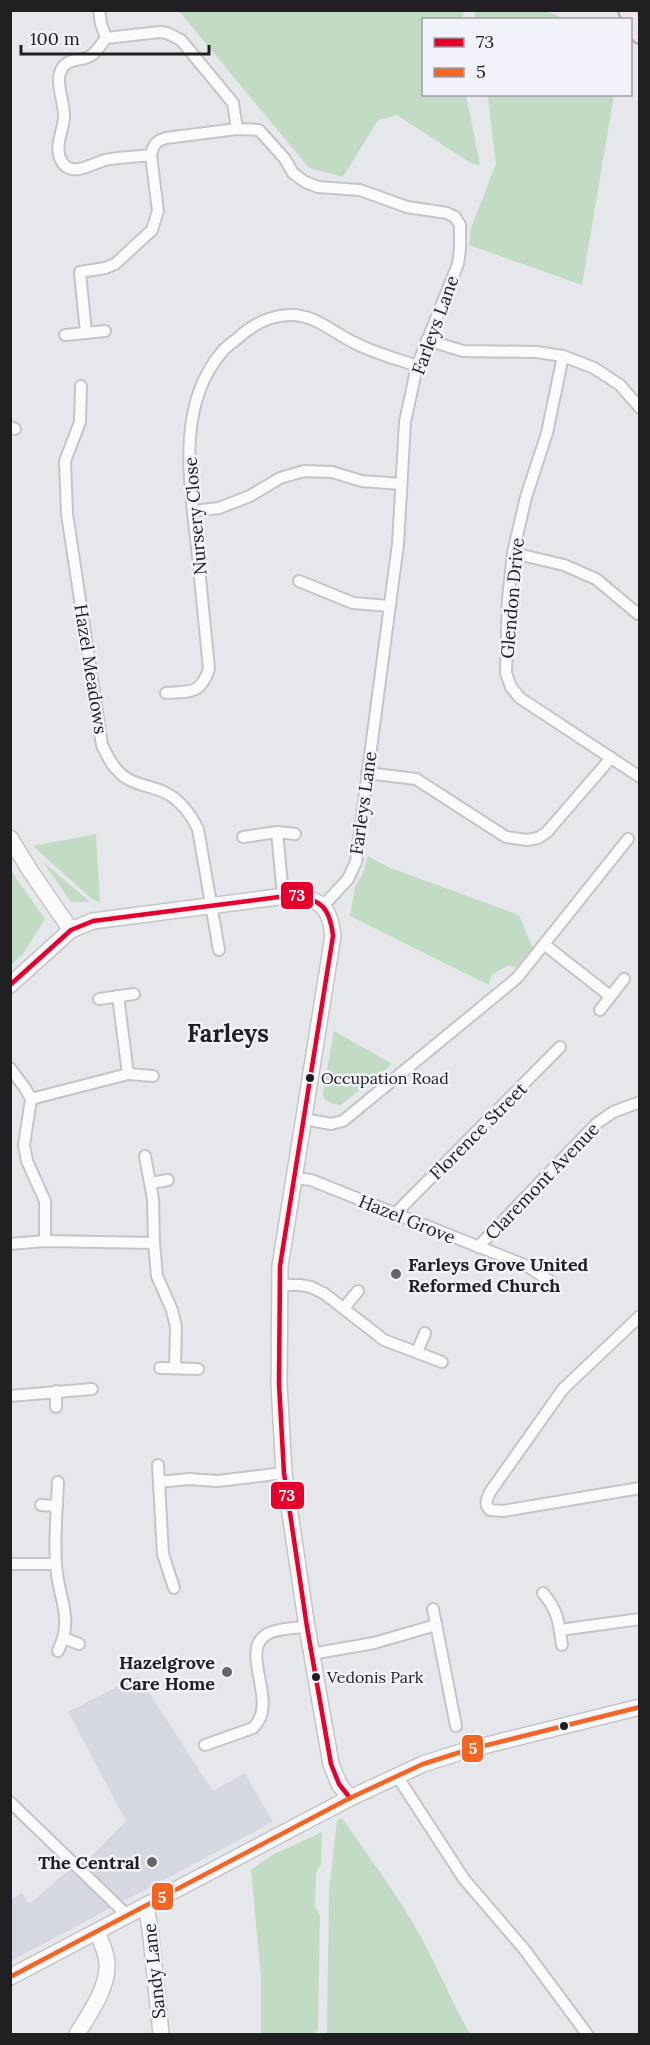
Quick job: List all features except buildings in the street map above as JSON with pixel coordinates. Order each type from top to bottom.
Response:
[{"type":"main road","points":[[632,20],[639,35]]},
{"type":"street","points":[[99,10],[106,38]]},
{"type":"street","points":[[86,333],[80,272],[115,264],[148,234],[154,225],[158,211],[151,155],[153,146],[158,140],[166,138],[237,129],[233,103],[181,40],[160,32],[106,38],[93,55],[73,60],[60,70],[64,117],[59,148],[61,159],[67,167],[75,170],[90,168],[103,161],[151,155]]},
{"type":"street","name":"Farleys Lane","points":[[237,129],[259,130],[271,141],[293,173],[305,182],[318,187],[360,190],[407,207],[447,213],[460,225],[458,264],[417,366],[405,422],[398,544],[353,870],[348,879],[323,906]]},
{"type":"street","name":"Nursery Close","points":[[166,693],[193,691],[204,683],[209,669],[189,472],[190,435],[196,401],[221,353],[247,329],[269,318],[292,315],[319,321],[350,341],[417,366]]},
{"type":"street","points":[[65,335],[105,331]]},
{"type":"street","points":[[427,340],[463,351],[536,352],[563,356],[594,368],[620,385],[639,408]]},
{"type":"street","name":"Glendon Drive","points":[[563,356],[548,433],[526,497],[513,553],[508,599],[506,673],[511,687],[520,698],[639,777]]},
{"type":"street","name":"Hazel Meadows","points":[[81,386],[81,422],[65,461],[67,514],[102,745],[110,761],[121,774],[138,784],[167,794],[190,814],[198,829],[219,950]]},
{"type":"street","points":[[193,511],[219,507],[250,496],[280,478],[304,471],[332,472],[362,481],[401,484]]},
{"type":"street","points":[[513,553],[564,565],[596,579],[638,614]]},
{"type":"street","points":[[299,581],[353,603],[390,606]]},
{"type":"street","points":[[367,773],[416,779],[506,837],[527,840],[538,838],[547,832],[610,758]]},
{"type":"street","points":[[277,832],[283,895]]},
{"type":"street","points":[[243,837],[277,832],[295,834]]},
{"type":"street","points":[[10,838],[71,930]]},
{"type":"street","points":[[304,1119],[332,1124],[344,1121],[517,978],[628,840]]},
{"type":"street","points":[[10,985],[71,930],[93,921],[283,895],[308,897],[323,906],[329,915],[333,936],[280,1266],[279,1384],[284,1473],[311,1654],[331,1764],[339,1784],[350,1798]]},
{"type":"street","points":[[545,945],[610,996]]},
{"type":"street","points":[[600,1010],[624,979]]},
{"type":"street","points":[[99,999],[134,994]]},
{"type":"street","points":[[118,996],[128,1074]]},
{"type":"street","name":"Florence Street","points":[[395,1214],[560,1047]]},
{"type":"street","points":[[10,1068],[26,1088],[31,1099],[24,1145],[27,1161],[45,1201],[45,1241]]},
{"type":"street","points":[[31,1099],[128,1074],[153,1076]]},
{"type":"street","name":"Claremont Avenue","points":[[478,1247],[596,1124],[613,1112],[639,1102]]},
{"type":"street","points":[[145,1156],[151,1183],[157,1275],[172,1310],[176,1327],[175,1368]]},
{"type":"street","name":"Hazel Grove","points":[[294,1178],[311,1180],[527,1266],[550,1281]]},
{"type":"street","points":[[151,1183],[168,1180]]},
{"type":"street","points":[[10,1244],[45,1241],[154,1243]]},
{"type":"street","points":[[280,1285],[311,1287],[325,1294],[384,1340],[442,1362]]},
{"type":"street","points":[[344,1308],[358,1291]]},
{"type":"street","points":[[639,1316],[563,1389],[490,1492],[486,1501],[490,1510],[503,1510],[639,1488]]},
{"type":"street","points":[[417,1352],[425,1333]]},
{"type":"street","points":[[160,1368],[198,1369]]},
{"type":"street","points":[[10,1396],[92,1389]]},
{"type":"street","points":[[56,1391],[56,1407]]},
{"type":"street","points":[[158,1465],[163,1554],[174,1588]]},
{"type":"street","points":[[159,1482],[189,1479],[218,1481],[284,1473]]},
{"type":"street","points":[[57,1650],[64,1638],[66,1625],[56,1564],[58,1482]]},
{"type":"street","points":[[41,1505],[57,1506]]},
{"type":"street","points":[[10,1564],[56,1564]]},
{"type":"street","points":[[543,1593],[553,1605],[558,1617],[562,1645]]},
{"type":"street","points":[[433,1609],[456,1726]]},
{"type":"street","points":[[560,1630],[639,1619]]},
{"type":"street","points":[[311,1654],[374,1643],[436,1625]]},
{"type":"street","points":[[205,1745],[253,1728],[259,1722],[264,1706],[256,1654],[264,1637],[271,1632],[307,1627]]},
{"type":"street","points":[[64,1638],[79,1644]]},
{"type":"street","points":[[10,1977],[350,1798],[423,1764],[467,1750],[639,1707]]},
{"type":"street","points":[[397,1776],[464,1879],[524,1949],[587,2034]]},
{"type":"street","points":[[10,1802],[128,1916]]},
{"type":"street","name":"Sandy Lane","points":[[146,1907],[161,2034]]},
{"type":"street","points":[[77,2034],[95,2004],[106,1975],[107,1963],[97,1932]]},
{"type":"shaded area","points":[[138,1676],[213,1791],[245,1773],[273,1822],[11,1961],[11,1900],[22,1893],[29,1904],[70,1869],[74,1874],[126,1821],[68,1712]]},
{"type":"green space","points":[[179,11],[464,11],[462,18],[422,18],[422,96],[466,96],[480,165],[472,164],[397,115],[378,120],[343,177],[309,168]]},
{"type":"green space","points":[[475,11],[546,11],[563,18],[474,18]]},
{"type":"green space","points":[[487,96],[614,96],[582,285],[469,245],[471,228],[496,164]]},
{"type":"green space","points":[[96,834],[100,902],[93,900],[33,846]]},
{"type":"green space","points":[[368,856],[388,867],[519,915],[533,949],[516,967],[508,966],[492,974],[489,985],[350,916],[355,887],[363,873]]},
{"type":"green space","points":[[43,862],[90,902],[71,902]]},
{"type":"green space","points":[[11,871],[45,919],[23,954],[11,965]]},
{"type":"green space","points":[[334,1031],[392,1064],[341,1105],[324,1099],[323,1093]]},
{"type":"green space","points":[[342,1818],[413,1923],[470,2034],[327,2034],[329,1891],[337,1820]]},
{"type":"green space","points":[[322,1832],[321,1864],[316,1873],[315,1907],[320,1915],[318,2029],[315,2034],[261,2034],[261,1978],[251,1870],[272,1855]]},
{"type":"transit line","name":"73","points":[[10,985],[71,930],[93,921],[294,895],[318,903],[330,918],[333,936],[280,1266],[279,1384],[284,1473],[307,1627],[331,1764],[339,1784],[350,1798]]},
{"type":"transit line","name":"5","points":[[10,1977],[350,1798],[423,1764],[467,1750],[640,1707]]},
{"type":"place","name":"Occupation Road","points":[[310,1078]]},
{"type":"place","name":"Farleys Grove United Reformed Church","points":[[396,1274]]},
{"type":"place","name":"Hazelgrove Care Home","points":[[227,1672]]},
{"type":"place","name":"Vedonis Park","points":[[316,1677]]},
{"type":"place","name":"The Central","points":[[152,1862]]},
{"type":"district","name":"Farleys","points":[[228,1033]]}]
